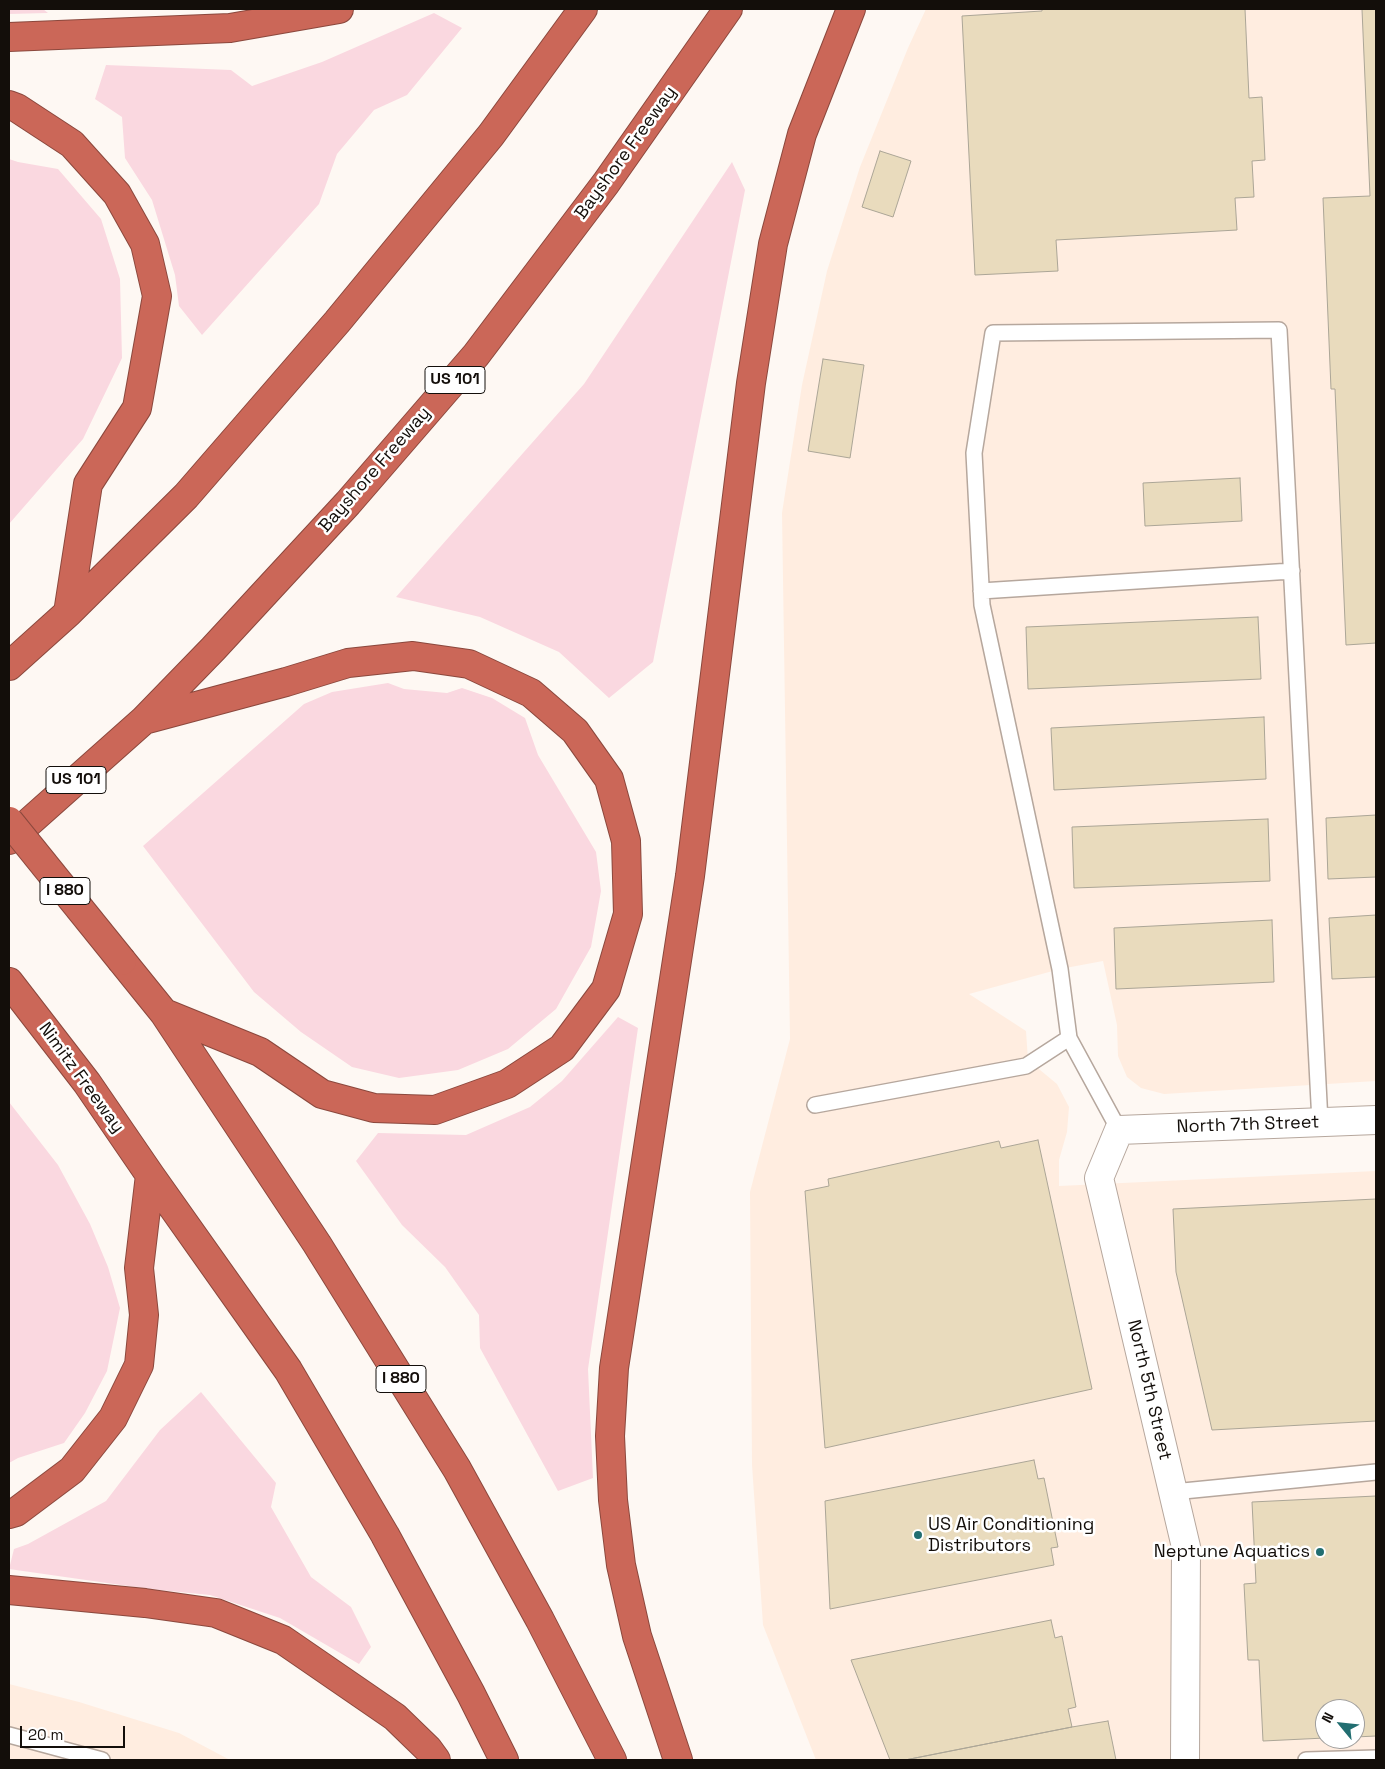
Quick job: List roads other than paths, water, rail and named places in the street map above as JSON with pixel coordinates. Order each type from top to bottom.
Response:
[{"type":"highway","points":[[9,37],[230,28],[339,9]]},
{"type":"highway","points":[[9,666],[68,613],[186,496],[337,322],[491,135],[583,9]]},
{"type":"highway","name":"Bayshore Freeway","points":[[9,840],[144,720],[214,649],[348,503],[476,356],[606,184],[728,9]]},
{"type":"highway","points":[[678,1760],[637,1636],[621,1565],[613,1500],[610,1436],[614,1368],[690,876],[750,383],[773,244],[802,134],[851,9]]},
{"type":"highway","points":[[9,105],[17,108],[72,144],[117,194],[145,244],[157,296],[138,408],[88,484],[68,613]]},
{"type":"highway","points":[[144,720],[286,682],[348,663],[413,656],[469,664],[530,692],[576,731],[609,779],[626,841],[628,914],[606,989],[562,1048],[507,1084],[435,1110],[374,1108],[322,1094],[260,1052],[164,1013]]},
{"type":"highway","name":"I 880","points":[[9,821],[164,1013],[317,1244],[457,1469],[540,1620],[612,1760]]},
{"type":"highway","name":"Nimitz Freeway","points":[[9,982],[87,1083],[288,1370],[390,1543],[504,1760]]},
{"type":"highway","points":[[9,1514],[16,1512],[72,1470],[113,1418],[138,1365],[144,1315],[139,1268],[150,1175]]},
{"type":"highway","points":[[9,1590],[146,1603],[216,1613],[275,1636],[395,1717],[428,1749],[436,1760]]},
{"type":"street","name":"North 7th Street","points":[[1119,1130],[1376,1120]]},
{"type":"street","name":"North 5th Street","points":[[1119,1130],[1099,1178],[1186,1547],[1185,1760]]},
{"type":"lane","points":[[1119,1130],[1069,1038],[1060,969],[982,605],[974,453],[993,333],[1279,330],[1320,1122]]},
{"type":"lane","points":[[981,591],[1292,571]]},
{"type":"lane","points":[[815,1105],[1026,1066],[1069,1038]]},
{"type":"lane","points":[[1173,1492],[1376,1472]]},
{"type":"lane","points":[[9,1735],[102,1760]]},
{"type":"lane","points":[[1306,1760],[1376,1758]]},
{"type":"place","name":"US Air Conditioning Distributors","points":[[918,1535]]},
{"type":"place","name":"Neptune Aquatics","points":[[1320,1552]]}]
